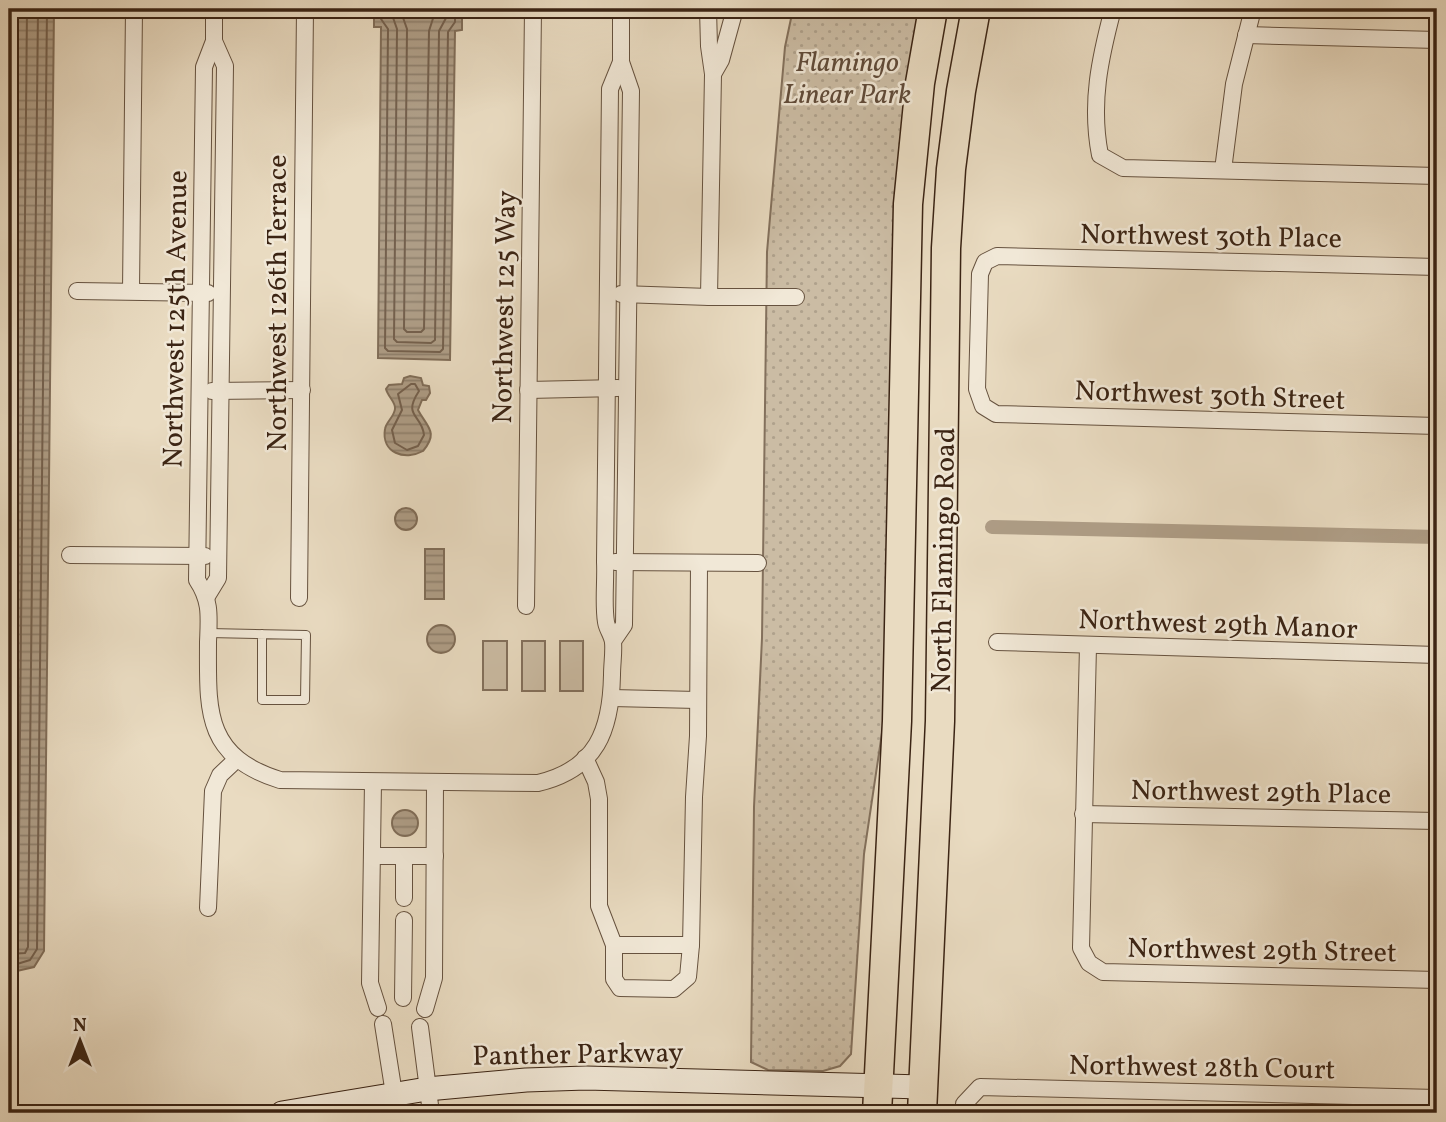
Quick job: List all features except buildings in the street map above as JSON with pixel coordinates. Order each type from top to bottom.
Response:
[{"type":"highway","name":"North Flamingo Road","points":[[877,1113],[897,721],[908,204],[920,83],[933,9]]},
{"type":"highway","name":"North Flamingo Road","points":[[922,1100],[940,721],[946,248],[954,143],[976,9]]},
{"type":"main road","name":"Panther Parkway","points":[[282,1113],[395,1103],[427,1089],[508,1081],[586,1078],[877,1084],[922,1100]]},
{"type":"street","points":[[131,291],[134,9]]},
{"type":"street","name":"Northwest 125th Avenue","points":[[214,9],[214,41],[204,67],[197,580],[207,596],[208,702],[214,725],[225,747],[237,760]]},
{"type":"street","name":"Northwest 126th Terrace","points":[[299,598],[305,9]]},
{"type":"street","name":"Northwest 125 Way","points":[[526,606],[533,9]]},
{"type":"street","points":[[613,641],[624,625],[628,388],[631,91],[621,62],[621,9]]},
{"type":"street","points":[[708,9],[713,74],[709,297]]},
{"type":"street","points":[[713,74],[722,60],[735,9]]},
{"type":"street","points":[[1113,9],[1095,99],[1095,127],[1100,155],[1123,168],[1437,176]]},
{"type":"street","points":[[1223,170],[1234,85],[1253,9]]},
{"type":"street","points":[[1246,35],[1437,40]]},
{"type":"street","name":"Northwest 125th Avenue","points":[[207,596],[218,578],[221,391],[225,66],[214,41]]},
{"type":"street","points":[[208,908],[213,791],[220,775],[237,760],[279,780],[538,783],[566,774],[585,758],[603,736],[611,698],[613,641],[606,622],[610,89],[621,62]]},
{"type":"street","name":"Northwest 30th Place","points":[[983,406],[977,389],[980,274],[985,262],[997,256],[1437,267]]},
{"type":"street","points":[[77,291],[222,293]]},
{"type":"street","points":[[608,293],[796,297]]},
{"type":"street","points":[[528,390],[628,388]]},
{"type":"street","points":[[199,391],[302,390]]},
{"type":"street","name":"Northwest 30th Street","points":[[983,406],[996,414],[1437,426]]},
{"type":"street","points":[[70,555],[218,557]]},
{"type":"street","points":[[606,562],[758,563]]},
{"type":"street","points":[[585,758],[597,782],[599,906],[614,945],[614,979],[620,988],[674,989],[688,978],[691,945],[699,563]]},
{"type":"street","name":"Northwest 29th Manor","points":[[997,642],[1437,655]]},
{"type":"street","points":[[1083,814],[1087,646]]},
{"type":"street","points":[[611,698],[698,699]]},
{"type":"street","points":[[373,782],[370,983],[376,1003],[403,998],[426,1004],[434,978],[435,783]]},
{"type":"street","name":"Northwest 29th Place","points":[[1083,814],[1437,821]]},
{"type":"street","name":"Northwest 29th Street","points":[[1083,814],[1081,948],[1088,963],[1103,972],[1437,980]]},
{"type":"street","points":[[372,856],[435,856]]},
{"type":"street","points":[[404,856],[404,898]]},
{"type":"street","points":[[403,998],[404,920]]},
{"type":"street","points":[[614,945],[691,945]]},
{"type":"street","points":[[383,1024],[395,1103]]},
{"type":"street","points":[[419,1027],[431,1113]]},
{"type":"street","name":"Northwest 28th Court","points":[[966,1105],[980,1087],[1437,1098]]},
{"type":"lane","points":[[209,633],[262,634],[306,635],[305,701],[262,700],[262,634]]},
{"type":"green space","name":"Flamingo Linear Park","points":[[793,9],[923,9],[886,706],[864,854],[851,1054],[840,1066],[823,1071],[768,1070],[751,1062],[754,807],[762,638],[767,252],[785,47]]},
{"type":"green space","points":[[483,641],[507,641],[507,690],[483,690]]},
{"type":"green space","points":[[522,641],[545,641],[545,691],[522,691]]},
{"type":"green space","points":[[560,641],[583,641],[583,691],[560,691]]},
{"type":"water","points":[[9,9],[54,9],[44,951],[34,967],[17,971],[9,969]]},
{"type":"water","points":[[374,9],[462,9],[462,30],[455,31],[450,360],[378,358],[381,27],[374,27]]},
{"type":"water","points":[[404,378],[421,378],[423,385],[429,386],[430,393],[426,400],[422,400],[418,410],[431,434],[423,451],[402,455],[391,449],[385,437],[386,426],[395,409],[386,389],[389,385],[402,384]]},
{"type":"water","points":[[406,508],[414,511],[417,519],[414,527],[406,530],[398,527],[395,519],[398,511]]},
{"type":"water","points":[[425,549],[444,549],[444,599],[425,599]]},
{"type":"water","points":[[441,625],[451,629],[455,639],[451,649],[441,653],[431,649],[427,639],[431,629]]},
{"type":"water","points":[[405,810],[414,814],[418,823],[414,832],[405,836],[396,832],[392,823],[396,814]]},
{"type":"waterway","points":[[992,527],[1437,537]]}]
